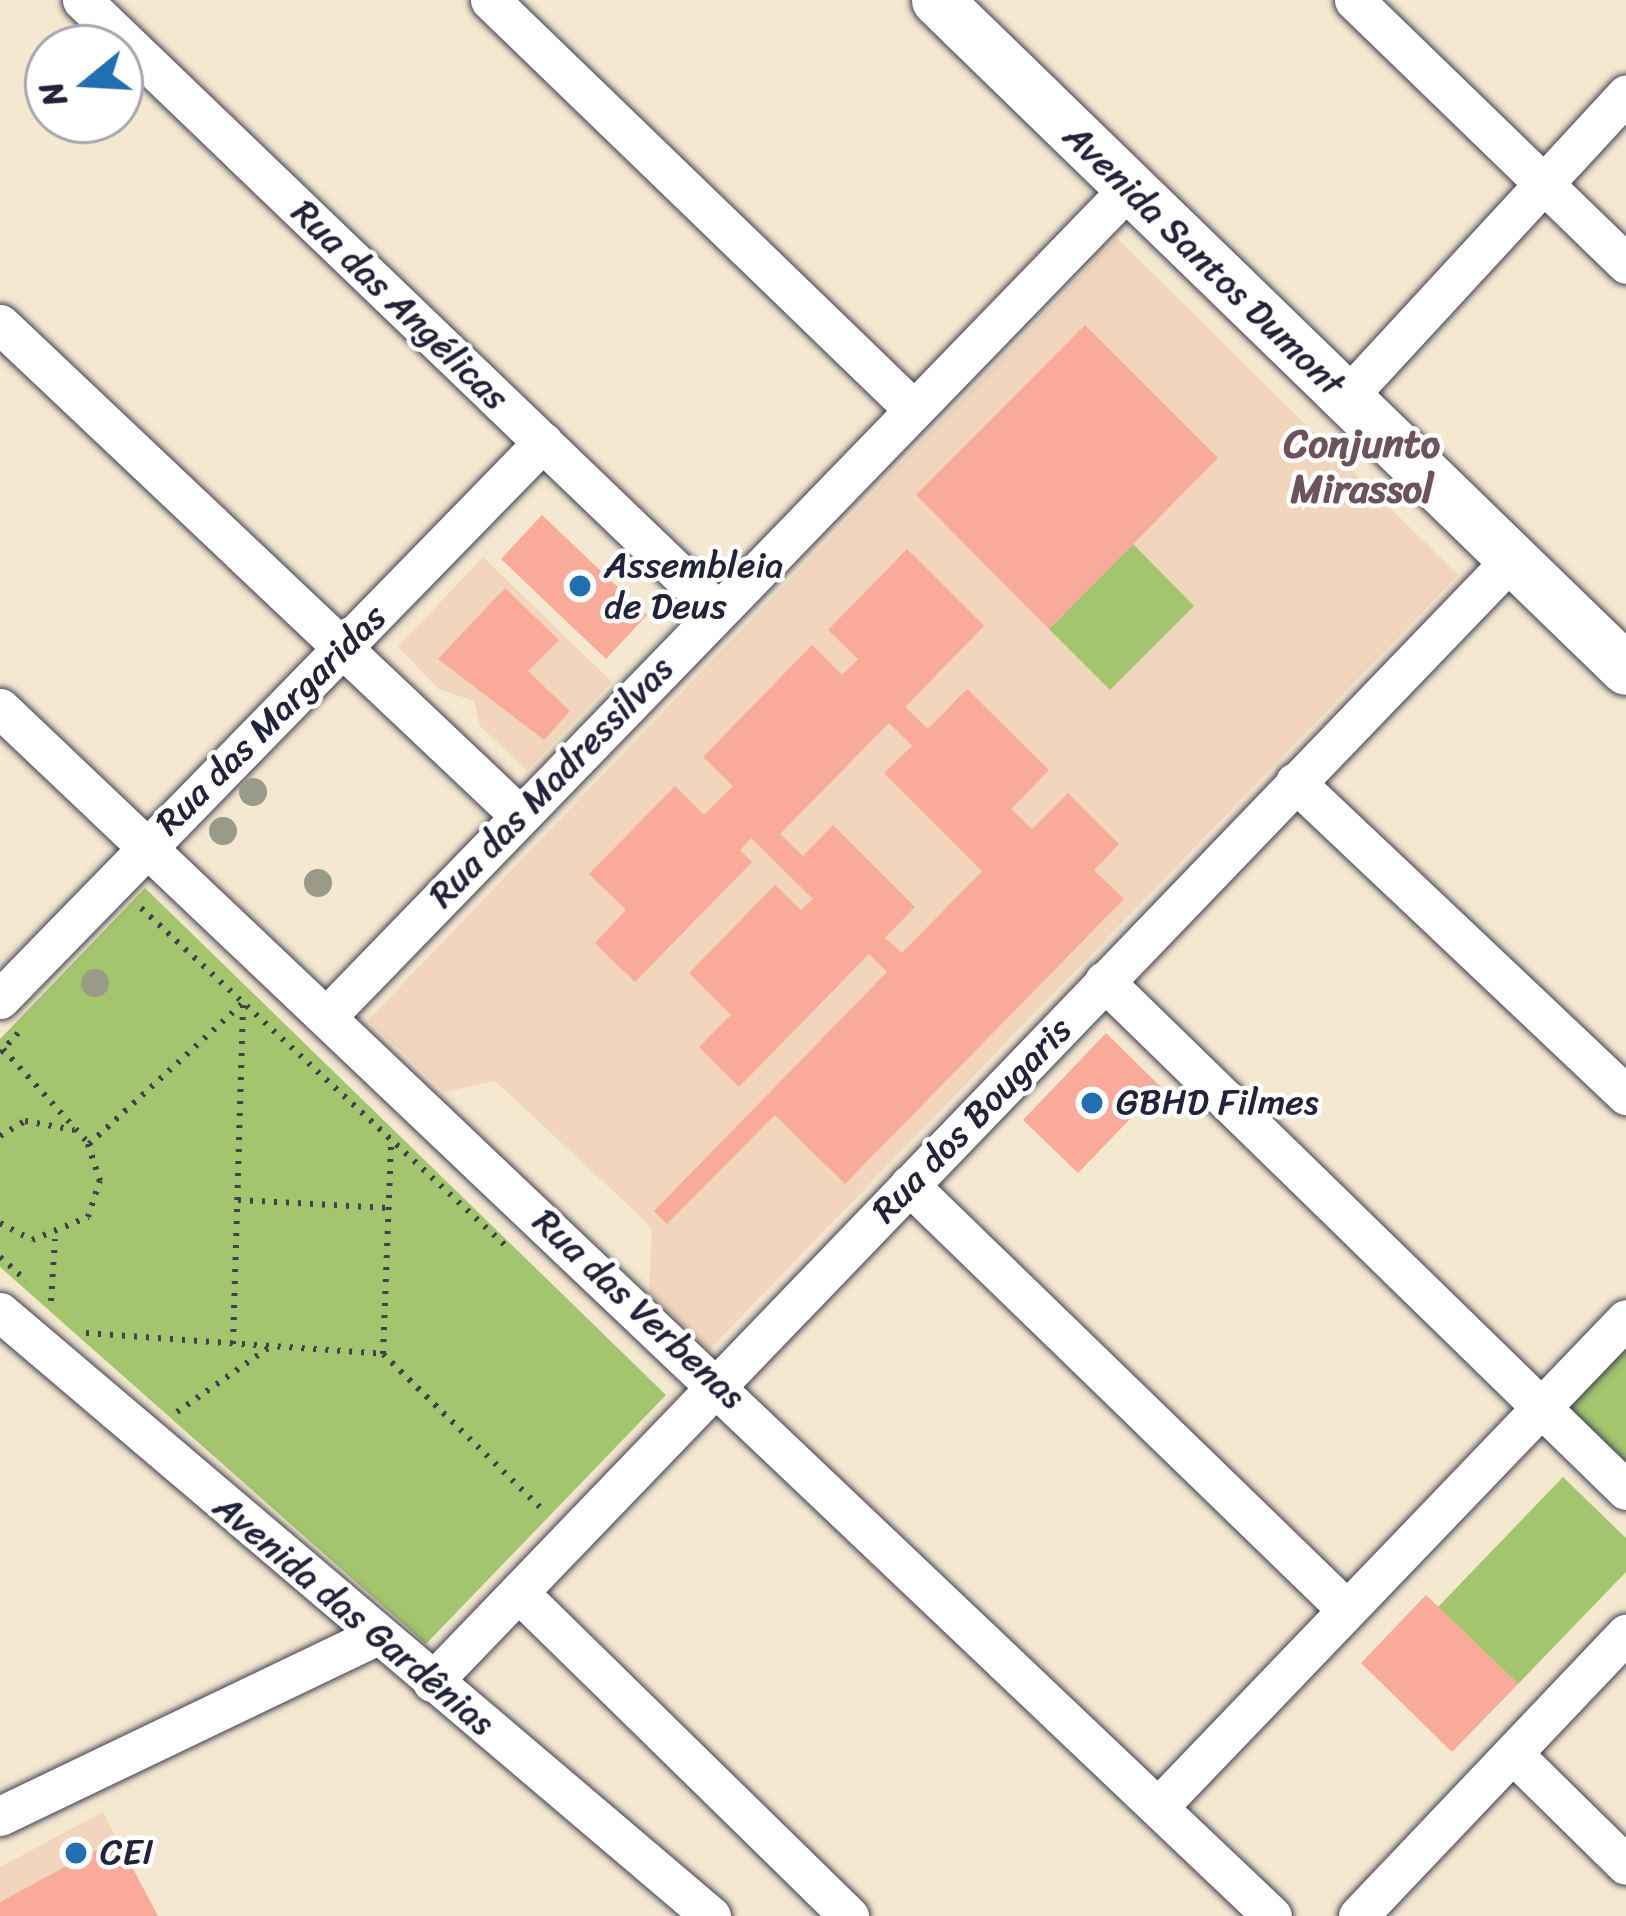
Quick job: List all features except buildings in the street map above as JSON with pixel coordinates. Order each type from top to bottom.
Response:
[{"type":"main road","name":"Avenida Santos Dumont","points":[[937,0],[1626,669]]},
{"type":"street","name":"Rua das Angélicas","points":[[82,0],[718,611]]},
{"type":"street","points":[[490,0],[910,406]]},
{"type":"street","points":[[1354,0],[1626,264]]},
{"type":"street","points":[[1346,398],[1626,95]]},
{"type":"street","name":"Rua das Madressilvas","points":[[327,1016],[910,406],[1129,188]]},
{"type":"street","points":[[0,324],[517,813]]},
{"type":"street","name":"Rua das Margaridas","points":[[16,1008],[143,846],[343,651],[543,442]]},
{"type":"street","name":"Rua dos Bougaris","points":[[432,1682],[722,1387],[909,1185],[1513,558]]},
{"type":"street","name":"Rua das Verbenas","points":[[0,708],[722,1387],[1272,1916]]},
{"type":"street","points":[[1295,782],[1626,1095]]},
{"type":"street","points":[[1104,981],[1626,1490]]},
{"type":"street","points":[[909,1185],[1344,1607]]},
{"type":"street","name":"Avenida das Gardênias","points":[[0,1312],[711,1916]]},
{"type":"street","points":[[1160,1805],[1344,1607],[1626,1319]]},
{"type":"street","points":[[519,1593],[849,1916]]},
{"type":"street","points":[[1358,1916],[1626,1634]]},
{"type":"street","points":[[0,1816],[377,1635]]},
{"type":"street","points":[[1513,1754],[1626,1865]]},
{"type":"path","points":[[122,920],[136,904],[509,1250]]},
{"type":"path","points":[[89,1144],[243,1003]]},
{"type":"path","points":[[233,1344],[243,1003]]},
{"type":"path","points":[[16,1008],[2,1051],[89,1144],[97,1200],[56,1238],[51,1301]]},
{"type":"path","points":[[0,1136],[49,1120],[89,1144]]},
{"type":"path","points":[[383,1354],[391,1140]]},
{"type":"path","points":[[238,1200],[388,1208]]},
{"type":"path","points":[[0,1223],[56,1238]]},
{"type":"path","points":[[86,1333],[383,1354],[544,1512]]},
{"type":"path","points":[[177,1412],[271,1346]]},
{"type":"path","points":[[528,1529],[559,1497]]},
{"type":"shaded area","points":[[1117,238],[1458,575],[709,1350],[649,1292],[652,1229],[627,1204],[495,1081],[444,1092],[368,1020]]},
{"type":"shaded area","points":[[483,557],[612,682],[527,771],[480,726],[474,701],[439,689],[398,647]]},
{"type":"shaded area","name":"CEI","points":[[103,1812],[158,1916],[0,1916],[0,1867]]},
{"type":"green space","points":[[1133,544],[1194,606],[1110,690],[1049,629]]},
{"type":"green space","points":[[145,888],[666,1395],[426,1644],[0,1267],[0,1039]]},
{"type":"green space","points":[[1626,1346],[1626,1466],[1567,1408]]},
{"type":"green space","points":[[1563,1477],[1626,1538],[1626,1572],[1518,1684],[1438,1607]]},
{"type":"place","name":"Assembleia de Deus","points":[[580,586]]},
{"type":"place","name":"GBHD Filmes","points":[[1092,1103]]},
{"type":"place","name":"CEI","points":[[76,1853]]},
{"type":"district","name":"Conjunto Mirassol","points":[[1362,468]]}]
